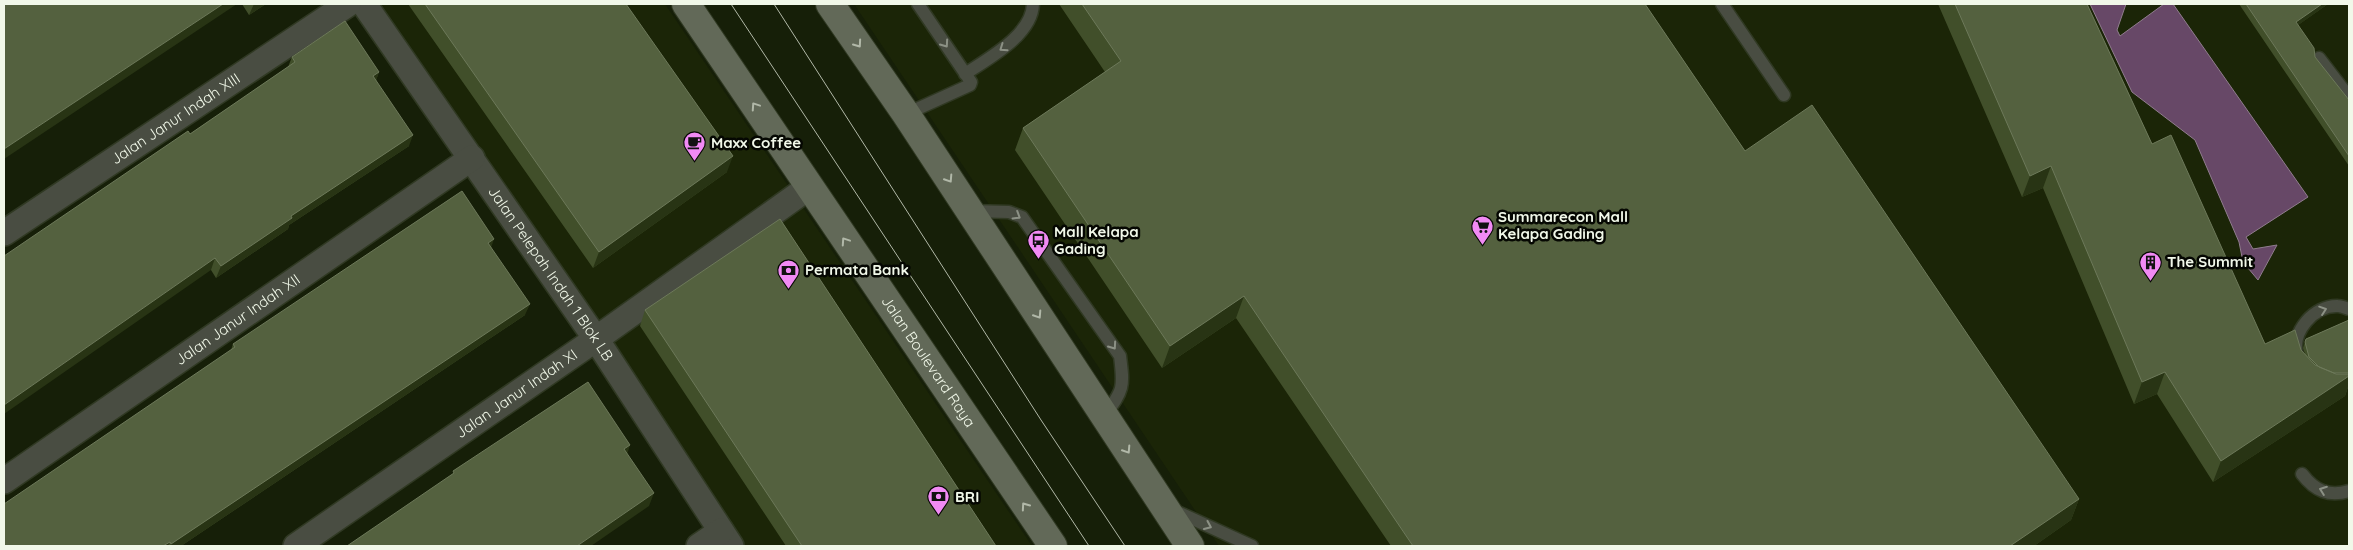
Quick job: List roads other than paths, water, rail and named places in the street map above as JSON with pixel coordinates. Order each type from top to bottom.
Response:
[{"type":"main road","name":"Jalan Boulevard Raya","points":[[686,4],[1053,546]]},
{"type":"main road","points":[[830,4],[906,114],[1190,546]]},
{"type":"street","name":"Jalan Janur Indah XIII","points":[[4,233],[348,4]]},
{"type":"street","name":"Jalan Pelepah Indah 1 Blok LB","points":[[364,4],[596,339],[726,539]]},
{"type":"street","name":"Jalan Janur Indah XII","points":[[4,481],[472,158]]},
{"type":"street","name":"Jalan Janur Indah XI","points":[[296,546],[596,339],[809,187]]},
{"type":"street","points":[[699,546],[726,539]]},
{"type":"lane","points":[[906,114],[970,85],[971,82],[918,4]]},
{"type":"lane","points":[[966,74],[1011,42],[1032,14],[1033,4]]},
{"type":"lane","points":[[1722,4],[1784,95]]},
{"type":"lane","points":[[2320,58],[2349,97]]},
{"type":"lane","points":[[970,211],[1009,212],[1022,217],[1120,356],[1122,389],[1120,395],[1104,416]]},
{"type":"lane","points":[[2300,369],[2295,348],[2301,327],[2316,312],[2337,306],[2349,309]]},
{"type":"lane","points":[[2302,474],[2310,485],[2326,493],[2349,491]]},
{"type":"lane","points":[[1164,506],[1252,546]]},
{"type":"tram line","points":[[731,4],[1089,546]]},
{"type":"tram line","points":[[774,4],[1041,420],[1125,546]]},
{"type":"place","name":"Maxx Coffee","points":[[695,162]]},
{"type":"place","name":"Summarecon Mall Kelapa Gading","points":[[1482,245]]},
{"type":"place","name":"Mall Kelapa Gading","points":[[1038,260]]},
{"type":"place","name":"The Summit","points":[[2151,281]]},
{"type":"place","name":"Permata Bank","points":[[789,289]]},
{"type":"place","name":"BRI","points":[[939,516]]}]
